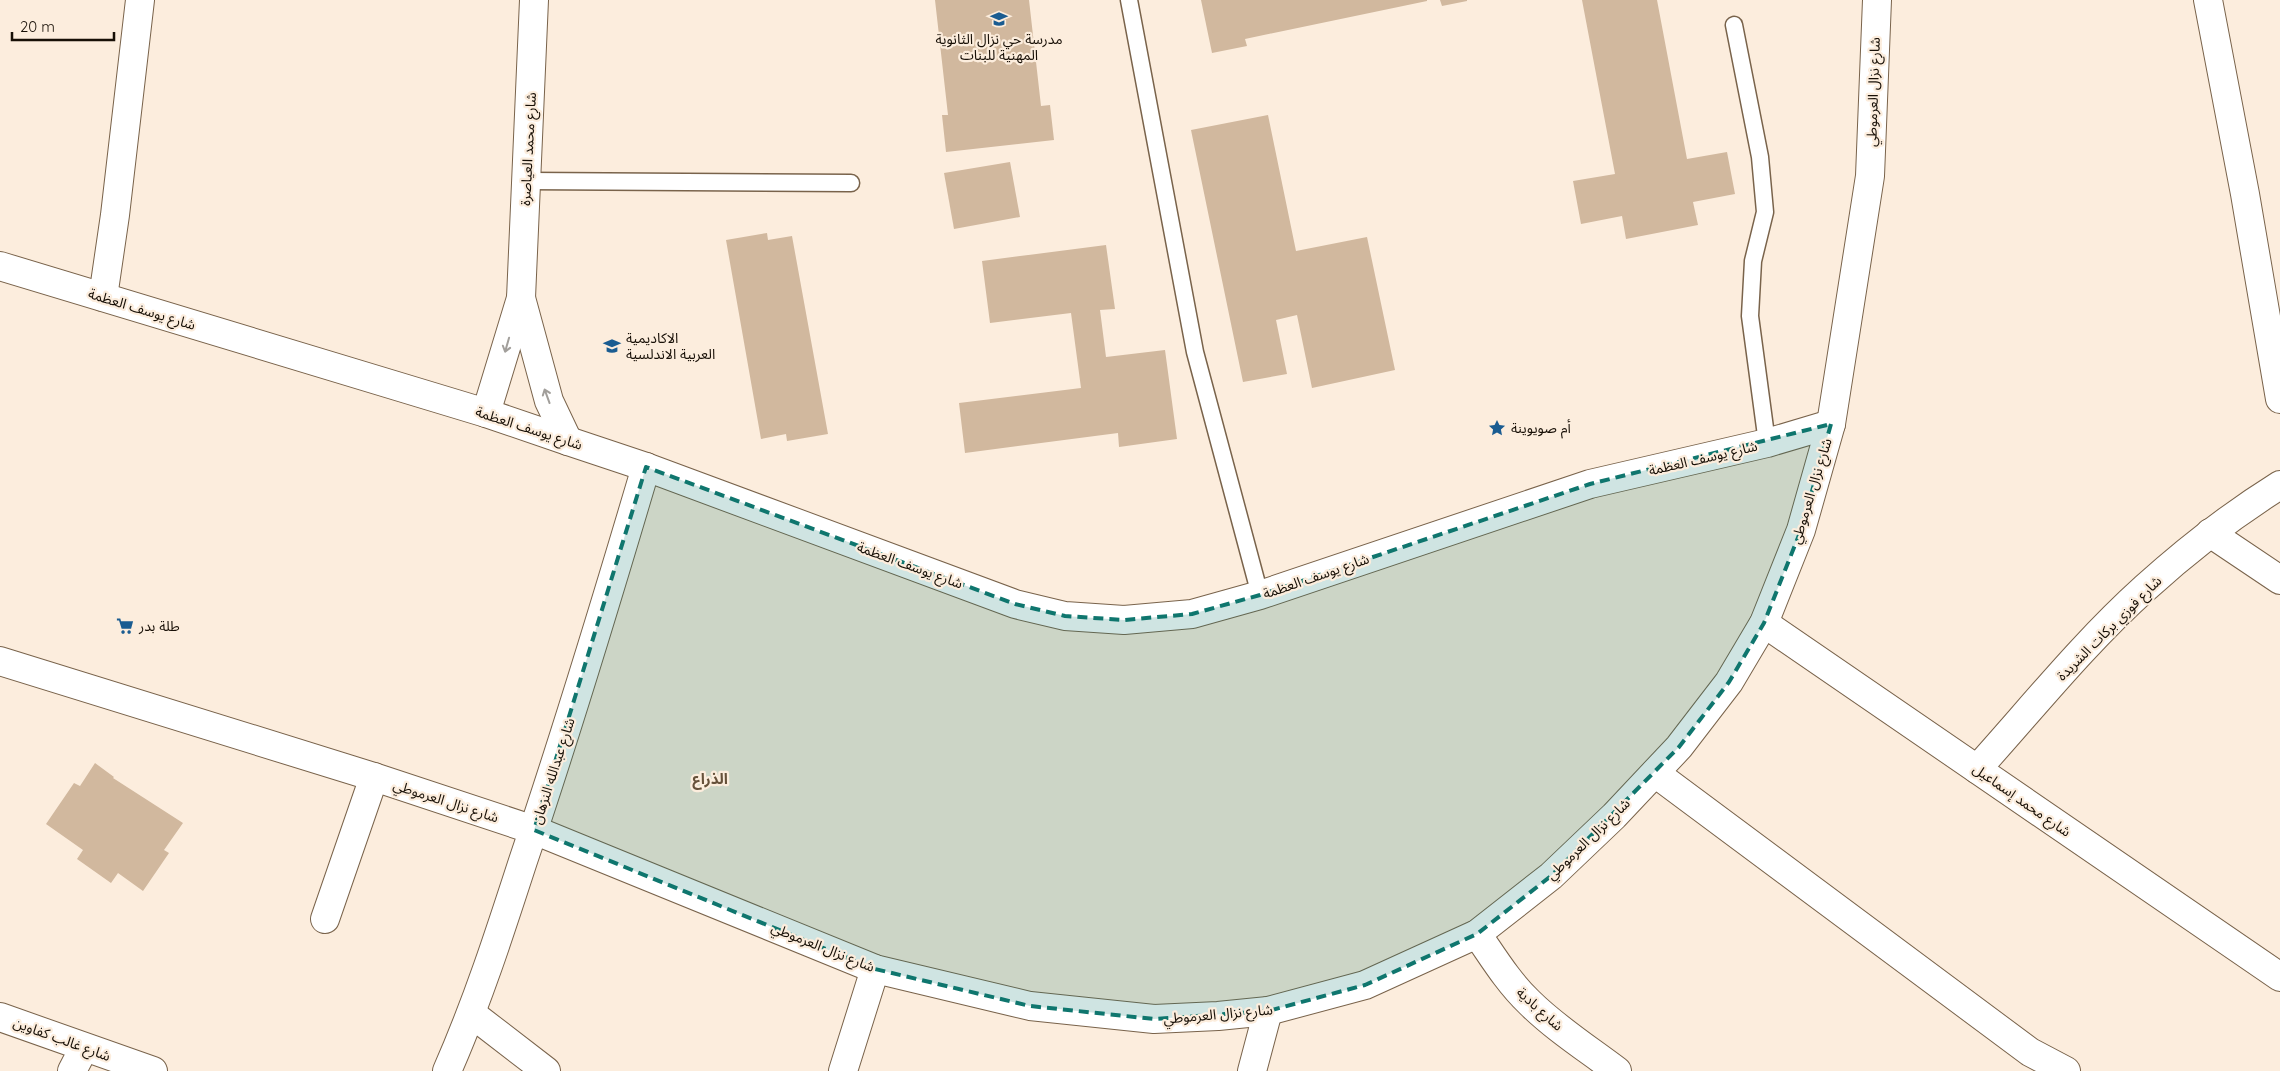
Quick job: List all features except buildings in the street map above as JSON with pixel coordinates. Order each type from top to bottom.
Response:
[{"type":"street","points":[[103,297],[140,0]]},
{"type":"street","name":"شارع محمد العياصرة","points":[[486,414],[520,298],[527,181],[534,0]]},
{"type":"street","name":"شارع نزال العرموطي","points":[[0,661],[374,777],[534,830],[875,969],[1030,1006],[1154,1019],[1218,1016],[1268,1011],[1365,985],[1477,934],[1550,876],[1614,816],[1679,747],[1729,682],[1764,622],[1801,530],[1831,424],[1870,176],[1877,0]]},
{"type":"street","points":[[2208,0],[2246,194],[2280,399]]},
{"type":"street","name":"شارع يوسف العظمة","points":[[0,266],[486,414],[646,467],[1014,604],[1065,616],[1124,620],[1192,614],[1260,595],[1590,484],[1767,443],[1831,424]]},
{"type":"street","name":"شارع محمد العياصرة","points":[[520,298],[546,394],[568,441]]},
{"type":"street","name":"شارع عبدالله النزهان","points":[[448,1071],[472,1014],[534,830],[595,640],[646,467]]},
{"type":"street","name":"شارع فوزي بركات الشريدة","points":[[1977,769],[2081,654],[2144,589],[2236,513],[2280,485]]},
{"type":"street","points":[[2210,533],[2280,580]]},
{"type":"street","name":"شارع محمد إسماعيل","points":[[1764,622],[2280,977]]},
{"type":"street","points":[[1654,773],[2030,1052],[2066,1071]]},
{"type":"street","points":[[325,918],[374,777]]},
{"type":"street","name":"شارع بادية","points":[[1477,934],[1510,982],[1529,1002],[1557,1026],[1617,1071]]},
{"type":"street","points":[[843,1071],[875,969]]},
{"type":"street","points":[[1252,1071],[1268,1011]]},
{"type":"street","points":[[472,1014],[546,1071]]},
{"type":"street","name":"شارع غالب كفاوين","points":[[0,1017],[78,1059],[153,1071]]},
{"type":"lane","points":[[1129,0],[1195,352],[1260,595]]},
{"type":"lane","points":[[1734,26],[1760,157],[1765,212],[1753,261],[1750,316],[1767,443]]},
{"type":"lane","points":[[527,181],[851,183]]},
{"type":"highlighted area","points":[[1831,424],[1801,530],[1764,623],[1729,682],[1679,747],[1551,876],[1477,934],[1365,985],[1268,1011],[1154,1019],[1030,1006],[875,969],[534,830],[646,467],[1015,604],[1065,616],[1124,620],[1192,614],[1260,595],[1590,484]]},
{"type":"place","name":"مدرسة حي نزال الثانوية المهنية للبنات","points":[[999,19]]},
{"type":"place","name":"الاكاديمية العربية الاندلسية","points":[[612,346]]},
{"type":"place","name":"أم صويوينة","points":[[1497,428]]},
{"type":"place","name":"طلة بدر","points":[[125,626]]},
{"type":"district","name":"الذراع","points":[[710,779]]}]
